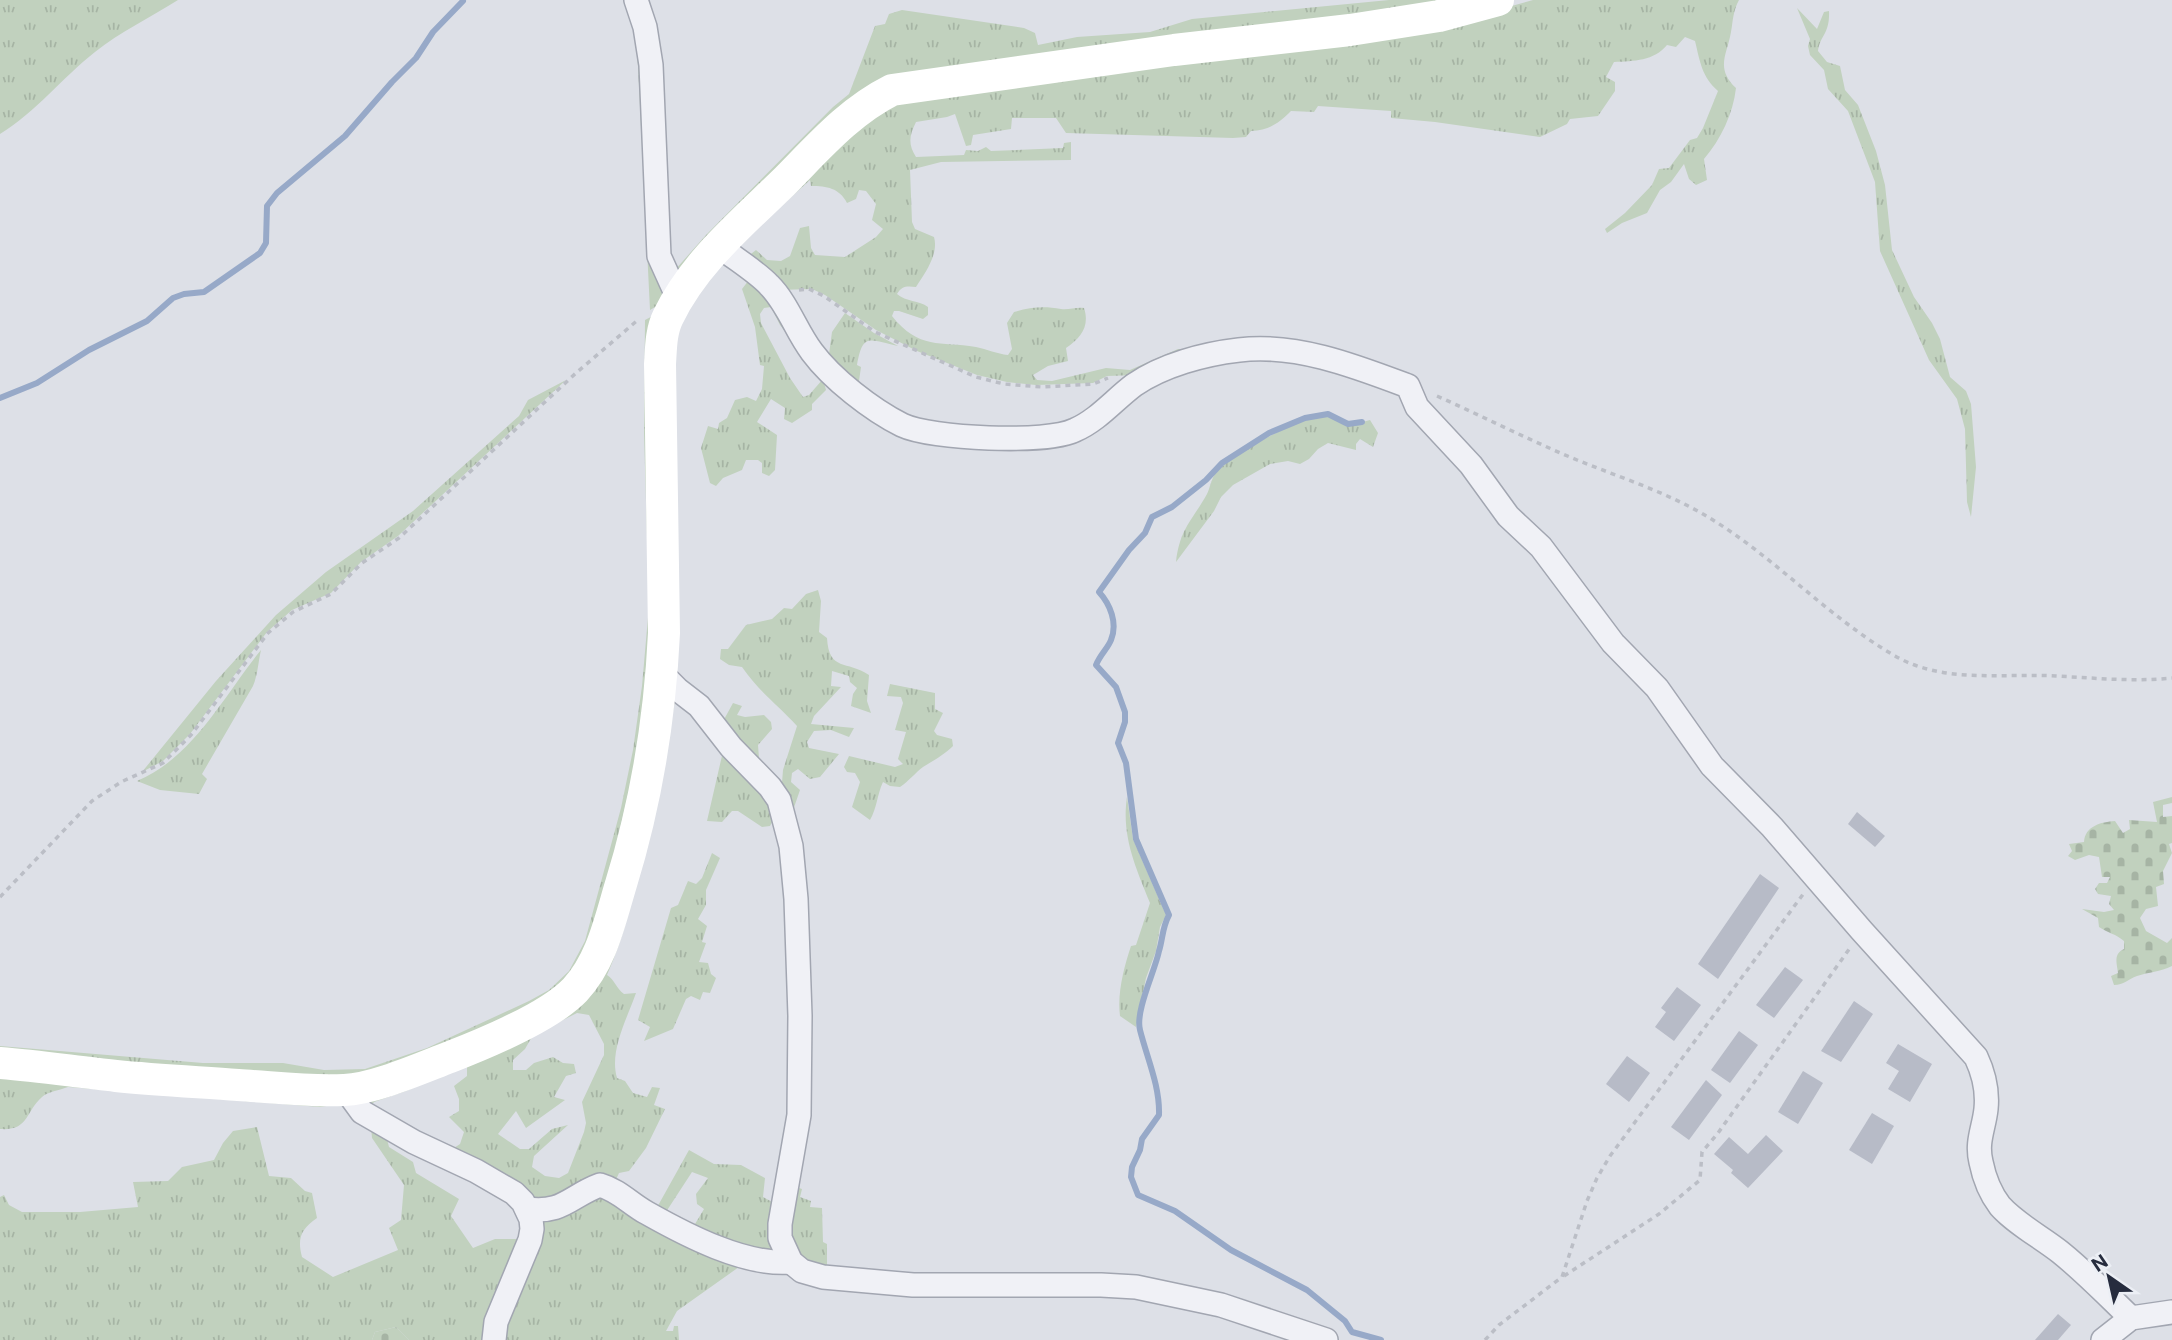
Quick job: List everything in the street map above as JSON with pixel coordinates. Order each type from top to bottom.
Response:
[{"type":"main road","points":[[0,1063],[120,1076],[346,1090],[374,1084],[428,1065],[528,1021],[557,1005],[574,991],[589,974],[606,933],[630,857],[656,723],[662,674],[664,598],[660,364],[666,320],[697,271],[719,246],[836,129],[865,105],[892,90],[1174,50],[1350,30],[1439,16],[1497,0]]},
{"type":"street","points":[[636,0],[645,27],[651,65],[659,256],[678,298]]},
{"type":"street","points":[[719,246],[767,282],[776,292],[812,352],[861,399],[902,425],[945,436],[1055,437],[1074,431],[1092,420],[1133,386],[1152,375],[1203,357],[1237,350],[1261,348],[1291,351],[1333,360],[1408,386],[1417,407],[1471,465],[1508,516],[1550,557],[1613,643],[1657,688],[1712,766],[1772,827],[1976,1057],[1987,1090],[1978,1151],[1993,1196],[2002,1208],[2059,1251],[2131,1318]]},
{"type":"street","points":[[662,674],[677,690],[699,706],[731,747],[770,787],[779,800],[791,846],[796,899],[800,1016],[799,1115],[779,1224],[780,1238],[791,1262],[802,1271],[823,1277],[912,1285],[1136,1287],[1221,1305],[1326,1340]]},
{"type":"street","points":[[346,1090],[362,1112],[414,1142],[450,1157],[503,1186],[527,1209],[532,1229],[530,1240],[496,1322],[494,1340]]},
{"type":"street","points":[[527,1209],[556,1209],[588,1189],[600,1185],[616,1190],[645,1212],[712,1245],[761,1260],[791,1262]]},
{"type":"street","points":[[2103,1340],[2131,1318],[2172,1312]]},
{"type":"path","points":[[776,292],[809,289],[824,296],[874,332],[976,377],[1004,384],[1042,387],[1093,384],[1107,378]]},
{"type":"path","points":[[0,897],[92,801],[121,782],[163,763],[191,735],[268,633],[293,612],[331,594],[362,563],[399,538],[576,373],[640,318]]},
{"type":"path","points":[[1408,386],[1455,404],[1575,459],[1647,487],[1701,513],[1725,528],[1835,616],[1897,657],[1920,666],[1951,674],[1992,677],[2054,676],[2144,681],[2172,678]]},
{"type":"path","points":[[1562,1277],[1587,1201],[1610,1156],[1815,878]]},
{"type":"path","points":[[1485,1340],[1499,1325],[1562,1277],[1659,1214],[1700,1180],[1702,1152],[1862,931]]},
{"type":"green space","points":[[0,0],[178,0],[105,45],[25,116],[0,134]]},
{"type":"green space","points":[[632,0],[669,299],[650,310],[638,66]]},
{"type":"green space","points":[[1389,0],[1449,0],[1425,6],[916,75],[681,280],[675,270],[706,235],[849,94],[875,26],[885,24],[889,14],[902,10],[1024,28],[1035,33],[1038,45],[1077,37],[1150,32],[1192,19]]},
{"type":"green space","points":[[1533,0],[1739,0],[1724,61],[1726,74],[1736,88],[1725,126],[1704,159],[1707,180],[1696,185],[1689,179],[1684,164],[1671,182],[1660,190],[1647,213],[1622,223],[1607,233],[1605,229],[1652,185],[1659,169],[1669,168],[1690,140],[1697,138],[1718,91],[1705,75],[1695,41],[1685,37],[1676,47],[1667,45],[1650,57],[1614,62],[1606,77],[1615,82],[1615,91],[1598,116],[1570,119],[1567,124],[1540,137],[1391,118],[1391,111],[1318,106],[1314,112],[1291,111],[1273,126],[1251,131],[1246,137],[1233,138],[1066,133],[1056,118],[1012,118],[1011,129],[973,135],[971,145],[966,146],[955,114],[916,122],[910,140],[916,157],[964,155],[966,150],[978,151],[986,147],[991,151],[1063,148],[1064,143],[1071,142],[1071,160],[941,162],[910,170],[912,222],[915,229],[934,237],[935,250],[916,287],[905,287],[897,294],[928,307],[928,315],[923,319],[894,311],[892,316],[902,327],[921,339],[1008,355],[1012,349],[1007,323],[1014,312],[1038,307],[1084,308],[1085,326],[1080,336],[1066,348],[1068,361],[1048,366],[1033,375],[1037,380],[1052,381],[1106,368],[1130,370],[1178,349],[1193,349],[1137,375],[1107,376],[1093,383],[1036,385],[977,375],[917,351],[876,330],[812,289],[778,290],[742,261],[756,250],[767,260],[781,261],[790,256],[800,228],[809,226],[811,248],[815,255],[845,257],[876,237],[883,229],[872,220],[876,204],[866,191],[859,190],[856,199],[847,203],[832,189],[811,186],[810,180],[757,228],[835,148],[888,106],[1465,19]]},
{"type":"green space","points":[[1797,8],[1817,29],[1824,12],[1829,11],[1828,25],[1818,51],[1827,62],[1840,66],[1845,90],[1858,105],[1876,151],[1885,185],[1892,250],[1914,297],[1940,339],[1950,377],[1966,391],[1971,404],[1976,467],[1971,517],[1967,502],[1965,429],[1957,399],[1929,360],[1880,251],[1875,182],[1848,111],[1828,89],[1824,70],[1810,55],[1810,39]]},
{"type":"green space","points":[[752,276],[762,284],[792,340],[771,307],[764,308],[760,314],[761,323],[790,378],[803,397],[809,395],[823,379],[826,390],[812,404],[812,410],[792,423],[784,419],[785,408],[771,399],[757,422],[777,435],[775,470],[769,476],[762,473],[762,463],[758,460],[746,460],[742,470],[723,478],[716,486],[710,483],[701,448],[708,426],[718,429],[719,423],[727,418],[735,400],[747,397],[756,401],[762,389],[764,366],[760,365],[755,327],[742,289]]},
{"type":"green space","points":[[666,309],[648,708],[605,894],[571,983],[455,1045],[351,1079],[0,1055],[0,1046],[203,1063],[283,1063],[324,1070],[365,1069],[427,1048],[529,1001],[549,990],[569,971],[585,941],[621,808],[633,750],[649,606],[644,433],[645,320]]},
{"type":"green space","points":[[845,313],[898,346],[874,341],[865,343],[857,365],[861,367],[858,388],[822,359],[829,354],[832,332]]},
{"type":"green space","points":[[566,380],[398,536],[361,562],[331,593],[292,610],[267,632],[190,734],[163,761],[142,772],[216,681],[276,615],[326,572],[413,511],[519,416],[528,400]]},
{"type":"green space","points":[[1328,416],[1348,426],[1370,420],[1378,433],[1373,447],[1360,439],[1356,450],[1328,443],[1300,464],[1288,461],[1270,464],[1233,485],[1221,497],[1214,511],[1176,562],[1187,525],[1221,467],[1257,443],[1285,429],[1307,420]]},
{"type":"green space","points":[[818,590],[821,601],[819,632],[827,638],[828,649],[835,661],[869,675],[867,701],[871,713],[851,706],[857,688],[850,682],[849,676],[832,671],[831,686],[841,687],[814,716],[811,724],[854,728],[849,737],[831,730],[814,731],[807,742],[809,748],[839,754],[820,777],[810,779],[798,769],[792,773],[791,782],[800,790],[790,819],[781,795],[783,770],[797,726],[742,667],[729,665],[720,659],[721,649],[728,649],[746,625],[772,619],[784,608],[792,609],[806,594]]},
{"type":"green space","points":[[261,650],[253,686],[202,774],[207,779],[199,794],[160,790],[137,781],[157,771],[191,741]]},
{"type":"green space","points":[[890,684],[935,693],[935,709],[943,713],[934,731],[937,735],[952,739],[953,746],[900,787],[883,782],[870,820],[852,807],[860,782],[855,773],[847,772],[844,767],[849,756],[895,767],[903,764],[898,759],[906,732],[895,730],[903,703],[901,697],[887,696]]},
{"type":"green space","points":[[676,696],[633,897],[607,975],[624,994],[636,993],[617,1046],[617,1078],[625,1081],[633,1093],[647,1097],[652,1087],[660,1088],[654,1105],[665,1109],[646,1148],[629,1171],[619,1173],[613,1186],[545,1205],[448,1152],[460,1144],[464,1132],[449,1117],[459,1111],[459,1099],[454,1086],[467,1076],[467,1065],[374,1102],[369,1108],[368,1099],[563,1013],[649,807]],"holes":[[[577,1013],[589,1015],[604,1044],[604,1055],[582,1102],[586,1123],[584,1132],[568,1173],[559,1178],[545,1176],[532,1167],[534,1156],[568,1125],[552,1129],[529,1149],[520,1149],[498,1134],[516,1111],[526,1128],[565,1100],[554,1097],[566,1076],[576,1073],[574,1064],[563,1063],[553,1057],[534,1063],[526,1070],[513,1070],[513,1060],[525,1049],[533,1035]]]},
{"type":"green space","points":[[733,703],[742,706],[737,715],[764,715],[771,722],[772,729],[758,745],[759,758],[755,766],[721,725]]},
{"type":"green space","points":[[724,747],[777,813],[770,826],[762,827],[738,811],[732,811],[722,822],[707,821]]},
{"type":"green space","points":[[1127,797],[1133,839],[1166,915],[1146,978],[1136,1027],[1120,1016],[1120,989],[1131,946],[1136,945],[1150,903],[1128,838]]},
{"type":"green space","points":[[2172,797],[2172,803],[2163,805],[2163,817],[2172,816],[2172,843],[2169,844],[2172,853],[2163,871],[2164,884],[2156,887],[2158,906],[2146,909],[2140,918],[2146,931],[2167,943],[2172,938],[2172,966],[2114,985],[2111,976],[2118,973],[2117,956],[2124,949],[2124,941],[2099,927],[2098,918],[2082,909],[2104,912],[2114,910],[2109,904],[2111,896],[2098,894],[2095,889],[2099,883],[2107,883],[2110,877],[2102,877],[2099,857],[2089,855],[2075,860],[2068,856],[2072,851],[2069,844],[2084,842],[2087,832],[2104,822],[2115,821],[2123,833],[2130,829],[2129,820],[2157,822],[2153,802]]},
{"type":"green space","points":[[712,853],[720,858],[706,890],[706,905],[698,919],[707,926],[702,942],[706,943],[699,962],[708,963],[711,974],[716,978],[710,993],[703,992],[700,1000],[691,996],[686,999],[673,1029],[644,1041],[650,1027],[638,1020],[671,908],[678,905],[688,881],[696,884],[702,878]]},
{"type":"green space","points":[[0,1074],[340,1104],[320,1107],[68,1087],[44,1095],[22,1124],[0,1129]]},
{"type":"green space","points":[[257,1127],[269,1176],[291,1178],[305,1191],[312,1193],[317,1218],[302,1234],[302,1257],[333,1277],[398,1250],[389,1228],[401,1220],[404,1185],[372,1138],[371,1127],[386,1135],[389,1147],[413,1162],[416,1173],[459,1199],[451,1216],[473,1248],[495,1239],[521,1239],[484,1340],[409,1340],[396,1327],[375,1332],[372,1340],[0,1340],[0,1197],[4,1195],[9,1205],[22,1212],[80,1212],[138,1207],[133,1182],[168,1181],[182,1167],[214,1160],[233,1131]]},
{"type":"green space","points":[[689,1150],[714,1164],[741,1165],[765,1178],[763,1197],[776,1204],[774,1254],[692,1229],[704,1209],[697,1204],[696,1194],[708,1178],[692,1172],[664,1215],[655,1211]]},
{"type":"green space","points":[[797,1181],[802,1189],[800,1197],[811,1201],[810,1207],[822,1208],[823,1242],[827,1244],[827,1272],[817,1270],[788,1246]]},
{"type":"green space","points":[[593,1192],[746,1262],[677,1311],[666,1331],[673,1331],[674,1326],[678,1326],[679,1340],[499,1340],[535,1215]]},
{"type":"green space","points":[[396,1327],[409,1340],[372,1340],[375,1332]]},
{"type":"building","points":[[1857,812],[1885,836],[1875,847],[1848,824]]},
{"type":"building","points":[[1760,874],[1779,888],[1718,979],[1698,964]]},
{"type":"building","points":[[1785,967],[1803,980],[1774,1018],[1756,1005]]},
{"type":"building","points":[[1677,987],[1701,1005],[1674,1041],[1655,1027],[1666,1012],[1661,1008]]},
{"type":"building","points":[[1854,1001],[1873,1014],[1841,1062],[1821,1051]]},
{"type":"building","points":[[1739,1031],[1758,1045],[1730,1083],[1711,1070]]},
{"type":"building","points":[[1898,1044],[1932,1064],[1910,1102],[1888,1089],[1899,1071],[1886,1063]]},
{"type":"building","points":[[1627,1056],[1650,1073],[1629,1102],[1606,1084]]},
{"type":"building","points":[[1803,1071],[1823,1083],[1798,1124],[1778,1112]]},
{"type":"building","points":[[1706,1080],[1722,1095],[1689,1140],[1671,1127]]},
{"type":"building","points":[[1872,1113],[1894,1126],[1872,1164],[1849,1150]]},
{"type":"building","points":[[1766,1135],[1783,1151],[1748,1188],[1731,1173],[1733,1170],[1714,1154],[1729,1137],[1748,1154]]},
{"type":"building","points":[[2058,1314],[2071,1325],[2058,1340],[2035,1340]]},
{"type":"waterway","points":[[0,398],[37,383],[89,350],[147,321],[173,298],[204,292],[260,253],[266,243],[267,206],[277,193],[345,136],[416,58],[433,32],[463,1]]},
{"type":"waterway","points":[[1362,422],[1348,424],[1328,414],[1305,418],[1269,433],[1222,463],[1206,480],[1172,507],[1152,517],[1145,533],[1129,550],[1099,592],[1107,602],[1114,627],[1110,643],[1096,665],[1116,687],[1125,712],[1125,722],[1118,743],[1126,763],[1136,839],[1169,915],[1140,1012],[1140,1030],[1155,1083],[1159,1115],[1142,1139],[1132,1167],[1131,1177],[1138,1195],[1175,1211],[1231,1250],[1307,1290],[1345,1321],[1352,1332],[1381,1340]]}]
